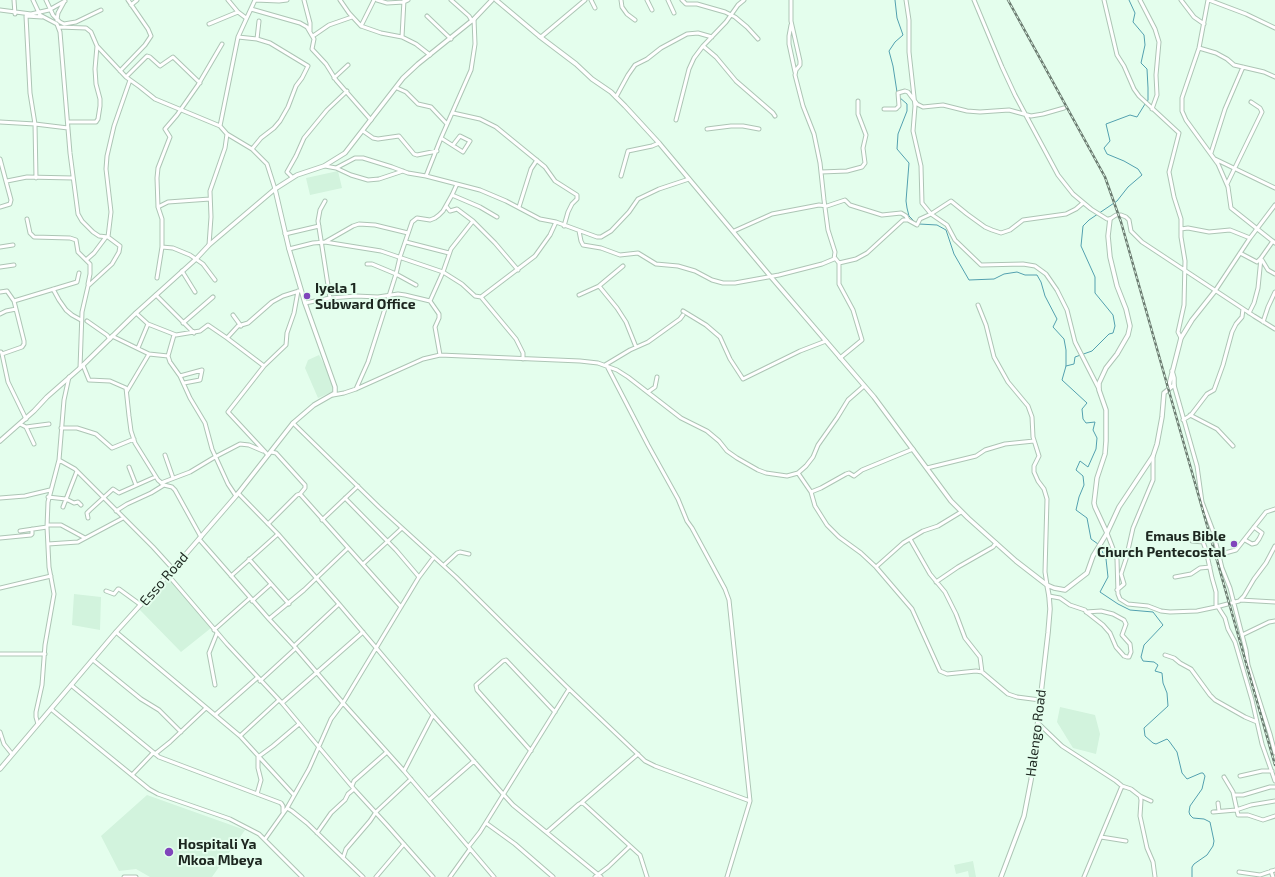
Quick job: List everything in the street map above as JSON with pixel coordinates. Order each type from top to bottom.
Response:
[{"type":"street","points":[[14,0],[15,13]]},
{"type":"street","points":[[33,0],[38,13],[58,26],[86,28],[91,32],[97,46],[120,71],[155,99],[220,126],[227,134],[252,149],[267,164],[275,189],[300,291],[336,390],[333,395]]},
{"type":"street","points":[[46,0],[49,10],[61,23],[68,24],[101,10]]},
{"type":"street","points":[[0,12],[28,14],[38,13],[49,10],[65,0]]},
{"type":"street","points":[[65,0],[58,13],[57,19],[78,214],[82,221],[93,232],[99,236],[107,237],[120,246],[121,249],[112,264],[88,286]]},
{"type":"street","points":[[120,71],[145,44],[151,33],[128,0]]},
{"type":"street","points":[[131,5],[137,0]]},
{"type":"street","points":[[228,0],[238,12],[246,18]]},
{"type":"street","points":[[220,126],[238,38],[255,0],[287,0]]},
{"type":"street","points":[[304,0],[310,24],[310,31]]},
{"type":"street","points":[[340,0],[352,17],[361,26],[381,34],[402,37],[416,44],[430,55]]},
{"type":"street","points":[[361,26],[374,0]]},
{"type":"street","points":[[377,0],[387,3],[405,1],[402,37]]},
{"type":"street","points":[[426,176],[447,124],[472,70],[475,44],[473,20],[451,0]]},
{"type":"street","points":[[0,441],[26,419],[47,397],[81,367],[209,245],[275,189],[292,177],[324,166],[345,154],[404,78],[473,20],[492,0]]},
{"type":"street","points":[[496,0],[616,97],[659,142],[771,277],[884,409],[945,493],[961,512],[1016,561],[1047,585],[1065,590],[1087,573],[1093,556],[1106,535],[1119,507],[1153,456],[1162,417],[1164,394],[1174,385]]},
{"type":"street","points":[[540,37],[585,0]]},
{"type":"street","points":[[591,0],[595,8]]},
{"type":"street","points":[[621,0],[622,7],[627,14],[635,20]]},
{"type":"street","points":[[647,0],[652,10]]},
{"type":"street","points":[[668,0],[674,13]]},
{"type":"street","points":[[682,0],[686,4],[697,4],[731,15],[743,22],[758,39]]},
{"type":"street","points":[[676,120],[689,69],[694,58],[738,5],[744,0]]},
{"type":"street","points":[[791,0],[791,24],[800,61],[795,74]]},
{"type":"street","points":[[906,0],[909,20],[909,52],[915,101],[913,131],[920,166],[922,202],[931,214],[946,225],[956,240],[981,265],[1023,264],[1035,266],[1040,269],[1054,285],[1066,307],[1073,335],[1105,406],[1105,454],[1097,478],[1094,503],[1117,559],[1117,590],[1120,599],[1124,603],[1148,606],[1163,612],[1193,611],[1217,607],[1240,600],[1275,602]]},
{"type":"street","points":[[974,0],[1002,67],[1058,175],[1072,194],[1091,209],[1110,220]]},
{"type":"street","points":[[1104,0],[1117,55],[1136,93],[1179,133],[1169,172],[1174,197],[1181,219],[1186,271],[1184,305],[1178,332],[1181,338]]},
{"type":"street","points":[[1140,0],[1152,22],[1159,42],[1156,75],[1157,95],[1152,109]]},
{"type":"street","points":[[1181,0],[1194,17],[1204,24]]},
{"type":"street","points":[[1240,253],[1255,262],[1261,258],[1274,242],[1258,228],[1234,212],[1231,208],[1226,184],[1215,159],[1186,120],[1181,107],[1183,93],[1199,48],[1209,0],[1246,14],[1275,28]]},
{"type":"street","points":[[251,9],[304,24],[313,36],[314,42],[312,49],[325,63],[334,78],[371,120]]},
{"type":"street","points":[[209,24],[238,12]]},
{"type":"street","points":[[15,13],[26,16],[42,17]]},
{"type":"street","points":[[26,16],[30,93],[35,124],[36,178]]},
{"type":"street","points":[[427,16],[451,39]]},
{"type":"street","points":[[313,36],[328,25],[352,17]]},
{"type":"street","points":[[257,39],[259,21]]},
{"type":"street","points":[[791,24],[789,44],[803,106],[814,134],[821,172],[828,230],[836,252],[835,258],[839,263],[840,284],[853,310],[862,340],[840,358]]},
{"type":"street","points":[[616,97],[635,65],[649,58],[661,48],[682,36],[691,33],[712,37]]},
{"type":"street","points":[[238,38],[257,39],[270,43],[307,64],[308,67],[296,86],[288,107],[280,121],[274,128],[261,138],[252,149]]},
{"type":"street","points":[[157,278],[162,246],[162,223],[158,207],[157,172],[170,137],[165,129],[200,82],[222,44]]},
{"type":"street","points":[[68,122],[96,122],[98,119],[100,106],[95,68],[97,46]]},
{"type":"street","points":[[703,46],[716,57],[736,81],[775,116]]},
{"type":"street","points":[[1199,48],[1227,59],[1234,65],[1264,72],[1275,77]]},
{"type":"street","points":[[126,77],[147,56],[159,66],[172,57],[200,82]]},
{"type":"street","points":[[334,78],[348,65]]},
{"type":"street","points":[[1211,153],[1225,109],[1243,67]]},
{"type":"street","points":[[86,260],[107,237],[111,212],[106,169],[107,156],[114,126],[130,80]]},
{"type":"street","points":[[397,88],[406,92],[418,104],[430,107],[447,124]]},
{"type":"street","points":[[292,177],[287,172],[304,138],[327,110],[347,91]]},
{"type":"street","points":[[884,109],[898,108],[898,93],[902,92],[908,92],[915,101],[923,106],[943,105],[967,111],[980,112],[1009,110],[1027,115],[1043,114],[1064,108]]},
{"type":"street","points":[[821,172],[848,171],[862,167],[865,163],[863,148],[866,135],[858,114],[858,101]]},
{"type":"street","points":[[1226,184],[1262,112],[1260,108],[1251,102]]},
{"type":"street","points":[[453,113],[480,119],[496,127],[545,167],[555,181],[577,196],[564,226]]},
{"type":"street","points":[[0,122],[68,128]]},
{"type":"street","points":[[707,129],[731,126],[743,126],[759,129]]},
{"type":"street","points":[[363,131],[373,138],[378,139],[399,136],[414,154],[417,155],[437,151]]},
{"type":"street","points":[[209,245],[211,186],[225,148],[227,134]]},
{"type":"street","points":[[441,138],[463,152],[470,141],[460,136],[453,145]]},
{"type":"street","points":[[621,176],[628,151],[652,146],[659,142]]},
{"type":"street","points":[[336,168],[349,160],[358,157],[392,166],[403,172],[426,176],[493,195],[540,219],[556,222],[596,237],[606,234],[618,224],[638,199],[659,189],[689,178]]},
{"type":"street","points":[[1215,159],[1275,188]]},
{"type":"street","points":[[0,160],[11,200],[10,204],[0,207]]},
{"type":"street","points":[[519,207],[531,169],[537,160]]},
{"type":"street","points":[[324,166],[336,168],[351,175],[368,180],[379,179],[403,172]]},
{"type":"street","points":[[7,181],[27,177],[73,178]]},
{"type":"street","points":[[356,389],[368,362],[400,257],[414,220],[417,218],[430,220],[436,218],[446,206],[457,184]]},
{"type":"street","points":[[452,195],[480,207],[497,217]]},
{"type":"street","points":[[158,207],[168,202],[210,199]]},
{"type":"street","points":[[734,231],[772,214],[819,205],[824,206],[846,200],[850,205],[882,215],[903,214],[908,220],[917,225],[920,219],[931,214],[952,200],[985,227],[1001,233],[1010,230],[1023,220],[1066,214],[1076,209],[1083,203]]},
{"type":"street","points":[[325,201],[318,215],[330,298]]},
{"type":"street","points":[[1169,388],[1181,338],[1192,320],[1215,291],[1250,238],[1275,205]]},
{"type":"street","points":[[446,206],[450,211],[456,209],[472,221],[495,243],[518,270]]},
{"type":"street","points":[[1099,390],[1102,375],[1117,354],[1130,329],[1128,317],[1117,286],[1111,262],[1109,242],[1110,220],[1116,215],[1126,217],[1131,231],[1138,238],[1215,291],[1275,329]]},
{"type":"street","points":[[28,219],[30,233],[34,237],[70,238],[76,240],[78,252],[86,260],[90,268],[82,320],[81,367],[89,380],[106,380],[125,386],[127,390],[129,416],[134,439],[155,477],[162,484],[172,487],[175,490],[200,538],[231,576],[404,771],[494,877]]},
{"type":"street","points":[[839,263],[856,259],[865,254],[899,223],[903,220],[908,220]]},
{"type":"street","points":[[430,302],[443,272],[449,253],[472,221]]},
{"type":"street","points":[[481,298],[535,256],[550,236],[556,222]]},
{"type":"street","points":[[289,250],[323,242],[359,224],[375,225],[408,233]]},
{"type":"street","points":[[285,234],[319,226]]},
{"type":"street","points":[[1181,229],[1188,228],[1212,232],[1226,229],[1235,231],[1250,238]]},
{"type":"street","points":[[579,231],[583,245],[602,248],[620,255],[638,253],[656,264],[678,266],[695,271],[712,280],[723,283],[735,283],[771,277],[822,264],[835,258]]},
{"type":"street","points":[[323,242],[382,251],[443,272],[462,284],[475,296],[481,298],[516,339],[523,353],[523,358]]},
{"type":"street","points":[[406,242],[449,253]]},
{"type":"street","points":[[0,247],[13,245]]},
{"type":"street","points":[[162,246],[187,253],[203,264],[215,280]]},
{"type":"street","points":[[1261,258],[1268,270],[1275,274]]},
{"type":"street","points":[[1249,313],[1254,303],[1258,286],[1261,258]]},
{"type":"street","points":[[367,264],[372,264],[396,274],[416,285]]},
{"type":"street","points":[[0,267],[14,265]]},
{"type":"street","points":[[579,294],[599,286],[623,266]]},
{"type":"street","points":[[182,271],[195,292]]},
{"type":"street","points":[[14,301],[77,282],[79,274]]},
{"type":"street","points":[[599,286],[617,308],[626,322],[636,347]]},
{"type":"street","points":[[53,290],[66,310],[82,320]]},
{"type":"street","points":[[0,292],[7,291],[14,301],[24,344],[22,347],[1,352],[8,382],[26,419]]},
{"type":"street","points":[[227,338],[238,326],[248,323],[272,302],[283,296],[300,291]]},
{"type":"street","points":[[268,453],[228,412],[264,366],[286,345],[287,333],[300,291]]},
{"type":"street","points":[[1263,322],[1275,292]]},
{"type":"street","points":[[305,303],[330,298],[356,296],[378,298],[398,294],[430,302],[439,314],[439,320],[435,327],[440,355]]},
{"type":"street","points":[[156,295],[194,333]]},
{"type":"street","points":[[183,323],[213,297]]},
{"type":"street","points":[[978,305],[986,325],[992,353],[996,362],[1008,382],[1028,406],[1031,413],[1034,441],[1038,456],[1034,466],[1034,472],[1046,493],[1047,499],[1045,572],[1047,585]]},
{"type":"street","points":[[0,314],[16,309]]},
{"type":"street","points":[[1183,420],[1190,416],[1207,394],[1214,390],[1232,332],[1242,317],[1243,309]]},
{"type":"street","points":[[136,313],[148,324],[178,336],[200,331],[208,325],[264,366]]},
{"type":"street","points":[[606,365],[624,353],[648,342],[680,319],[683,313],[706,325],[720,337],[730,359],[743,379],[800,351],[826,341]]},
{"type":"street","points":[[233,315],[241,326]]},
{"type":"street","points":[[88,321],[107,335],[149,354],[168,356]]},
{"type":"street","points":[[138,348],[148,324]]},
{"type":"street","points":[[174,335],[168,356],[170,362],[180,376],[190,398],[205,423],[215,457],[228,484],[237,495],[278,534],[316,579],[340,604],[433,715],[503,794],[513,805],[598,876],[630,846]]},
{"type":"street","points":[[127,390],[149,354]]},
{"type":"street","points":[[333,395],[356,389],[423,359],[440,355],[523,358],[598,363],[606,365],[628,377],[681,418],[707,431],[719,441],[727,451],[758,470],[782,476],[798,473],[813,457],[818,445],[848,400],[864,386]]},
{"type":"street","points":[[606,365],[648,446],[678,498],[687,521],[728,596],[732,616],[737,682],[750,801],[727,877]]},
{"type":"street","points":[[180,376],[202,370],[200,380],[184,383]]},
{"type":"street","points":[[1172,371],[1183,420],[1198,469],[1202,502],[1213,531],[1221,566],[1230,588],[1246,650],[1248,665],[1275,753]]},
{"type":"street","points":[[38,724],[36,712],[42,685],[46,640],[54,594],[48,544],[48,497],[59,460],[64,400],[69,377]]},
{"type":"street","points":[[648,392],[655,387],[657,377]]},
{"type":"street","name":"Esso Road","points":[[0,769],[116,632],[168,575],[237,495],[268,453],[293,423],[314,405],[333,395]]},
{"type":"street","points":[[1190,416],[1213,426],[1234,446]]},
{"type":"street","points":[[293,423],[402,528],[434,558],[444,565],[569,689],[650,764],[750,801]]},
{"type":"street","points":[[20,424],[26,427],[49,424]]},
{"type":"street","points":[[26,427],[34,444]]},
{"type":"street","points":[[61,428],[77,428],[96,434],[112,448],[134,439]]},
{"type":"street","points":[[927,468],[976,456],[985,450],[1005,444],[1034,441]]},
{"type":"street","points":[[116,511],[151,493],[162,484],[173,478],[190,472],[240,444],[249,445],[268,453],[276,453],[305,485],[305,488],[300,494],[297,495],[268,524]]},
{"type":"street","points":[[811,492],[822,488],[846,474],[849,473],[854,476],[862,470],[913,449]]},
{"type":"street","points":[[165,455],[173,478]]},
{"type":"street","points":[[1117,590],[1124,584],[1122,572],[1133,528],[1153,480],[1153,456]]},
{"type":"street","points":[[59,460],[68,464],[77,471],[173,569]]},
{"type":"street","points":[[129,467],[136,485]]},
{"type":"street","points":[[63,507],[77,471]]},
{"type":"street","points":[[798,473],[811,492],[815,506],[827,525],[839,537],[861,553],[876,567],[912,609],[940,671],[947,674],[976,671],[982,672],[1008,694],[1017,697],[1040,700]]},
{"type":"street","points":[[88,518],[88,513],[113,489],[119,494],[155,477]]},
{"type":"street","points":[[322,520],[358,486]]},
{"type":"street","points":[[0,498],[50,490]]},
{"type":"street","points":[[300,494],[401,607]]},
{"type":"street","points":[[48,497],[66,499],[74,503],[78,502],[81,505]]},
{"type":"street","points":[[345,498],[419,577]]},
{"type":"street","points":[[1220,557],[1225,553],[1236,550],[1268,510],[1275,509]]},
{"type":"street","points":[[876,567],[910,539],[923,531],[938,526],[961,512]]},
{"type":"street","points":[[48,544],[74,543],[123,518]]},
{"type":"street","points":[[20,531],[61,525],[84,538]]},
{"type":"street","points":[[1244,540],[1254,544],[1259,539],[1262,533],[1254,527]]},
{"type":"street","points":[[362,564],[402,528]]},
{"type":"street","points":[[0,538],[31,536],[32,529]]},
{"type":"street","points":[[231,576],[278,534]]},
{"type":"street","points":[[910,539],[930,574],[948,597],[965,638],[980,657],[982,672]]},
{"type":"street","points":[[1192,541],[1203,542],[1209,557],[1216,592],[1217,607],[1225,618],[1228,629],[1235,642],[1262,744],[1275,781]]},
{"type":"street","points":[[936,582],[958,567],[993,547],[996,543]]},
{"type":"street","points":[[1240,600],[1266,563],[1275,546]]},
{"type":"street","points":[[269,620],[289,604],[348,548]]},
{"type":"street","points":[[444,565],[457,553],[460,552],[469,554]]},
{"type":"street","points":[[265,839],[287,808],[309,769],[331,719],[343,703],[419,577],[434,558]]},
{"type":"street","points":[[249,559],[289,604]]},
{"type":"street","points":[[1175,577],[1191,574],[1200,568],[1210,567]]},
{"type":"street","points":[[168,575],[214,630],[280,702],[353,788],[433,877]]},
{"type":"street","points":[[0,588],[51,576]]},
{"type":"street","points":[[214,630],[251,599],[272,584]]},
{"type":"street","name":"Halengo Road","points":[[1001,877],[1027,805],[1048,633],[1049,596],[1047,585]]},
{"type":"street","points":[[106,591],[114,594],[119,589],[140,605]]},
{"type":"street","points":[[1049,596],[1060,598],[1070,605],[1081,608],[1110,633],[1116,647],[1124,656],[1129,656],[1131,652],[1130,644],[1122,635],[1126,624],[1124,620],[1113,614],[1101,611],[1086,612]]},
{"type":"street","points":[[215,715],[259,679],[340,604]]},
{"type":"street","points":[[1242,635],[1275,621]]},
{"type":"street","points":[[116,632],[240,736],[294,795]]},
{"type":"street","points":[[240,736],[317,673],[363,632]]},
{"type":"street","points":[[215,685],[209,651],[217,633]]},
{"type":"street","points":[[0,654],[45,654]]},
{"type":"street","points":[[1165,656],[1174,658],[1191,669],[1210,696],[1215,700],[1257,722]]},
{"type":"street","points":[[93,660],[141,699],[159,710],[181,732]]},
{"type":"street","points":[[531,751],[477,690],[476,685],[506,660],[555,712]]},
{"type":"street","points":[[71,686],[154,753],[168,761],[280,803],[283,806],[283,813]]},
{"type":"street","points":[[450,877],[569,689]]},
{"type":"street","points":[[132,775],[154,753],[181,732],[206,708]]},
{"type":"street","points":[[51,709],[149,789],[158,794],[230,819],[253,830],[265,839],[302,877]]},
{"type":"street","points":[[404,771],[433,715]]},
{"type":"street","points":[[1038,723],[1062,746],[1122,786],[1131,789],[1140,796],[1151,801]]},
{"type":"street","points":[[258,757],[299,724]]},
{"type":"street","points":[[0,732],[4,744],[12,754]]},
{"type":"street","points":[[1270,734],[1275,736]]},
{"type":"street","points":[[317,833],[328,817],[353,788],[354,781],[387,752]]},
{"type":"street","points":[[547,832],[638,754]]},
{"type":"street","points":[[258,757],[258,768],[262,780],[258,794]]},
{"type":"street","points":[[429,800],[474,761]]},
{"type":"street","points":[[1240,776],[1262,770],[1272,772]]},
{"type":"street","points":[[1224,777],[1234,795],[1236,810],[1240,816],[1248,815],[1263,820],[1275,816]]},
{"type":"street","points":[[343,858],[346,849],[376,812],[411,780]]},
{"type":"street","points":[[1084,877],[1122,786]]},
{"type":"street","points":[[1234,795],[1243,795],[1270,787],[1275,787]]},
{"type":"street","points":[[1140,796],[1140,816],[1147,848],[1153,862],[1155,877]]},
{"type":"street","points":[[1213,812],[1236,810],[1251,805],[1274,801],[1275,807]]},
{"type":"street","points":[[581,803],[589,808],[640,855],[647,877]]},
{"type":"street","points":[[1218,803],[1219,811]]},
{"type":"street","points":[[287,808],[299,816],[363,877]]},
{"type":"street","points":[[486,822],[515,844],[553,877]]},
{"type":"street","points":[[1101,837],[1126,841]]},
{"type":"street","points":[[376,877],[404,844]]},
{"type":"street","points":[[1239,872],[1257,876],[1275,870]]},
{"type":"street","points":[[1271,871],[1273,877]]},
{"type":"street","points":[[124,877],[136,877]]},
{"type":"shaded area","points":[[338,171],[342,188],[310,195],[306,178]]},
{"type":"shaded area","points":[[319,355],[327,370],[334,391],[318,398],[305,368],[308,360]]},
{"type":"shaded area","points":[[168,577],[211,628],[181,652],[139,609]]},
{"type":"shaded area","points":[[74,594],[101,597],[100,630],[72,625]]},
{"type":"shaded area","points":[[1060,707],[1095,715],[1100,734],[1096,754],[1073,748],[1057,722]]},
{"type":"shaded area","name":"Hospitali Ya Mkoa Mbeya","points":[[147,795],[245,830],[212,877],[150,877],[136,869],[119,871],[101,836]]},
{"type":"shaded area","points":[[973,861],[976,877],[969,877],[968,871],[956,874],[954,865]]},
{"type":"waterway","points":[[895,0],[897,18],[903,35],[895,42],[889,51],[897,92]]},
{"type":"waterway","points":[[1129,0],[1135,13],[1133,22],[1144,35],[1145,45],[1141,63],[1147,69],[1147,102]]},
{"type":"waterway","points":[[899,97],[907,104],[907,111],[898,134],[897,149],[909,163],[906,201],[909,216],[916,223]]},
{"type":"waterway","points":[[1066,366],[1074,364],[1075,357],[1092,351],[1109,334],[1113,333],[1115,326],[1113,315],[1095,293],[1095,277],[1081,246],[1083,226],[1089,220],[1117,201],[1128,187],[1142,175],[1138,169],[1107,154],[1104,148],[1110,141],[1106,124],[1130,115],[1137,117],[1145,104]]},
{"type":"waterway","points":[[919,224],[937,225],[946,230],[954,254],[969,280],[994,279],[1004,274],[1017,272],[1025,275],[1037,275],[1041,282],[1045,296],[1057,319],[1053,327],[1064,339],[1066,366],[1062,380],[1087,403],[1082,409],[1083,419],[1086,423],[1095,422],[1093,430],[1097,438],[1096,449],[1088,467],[1080,461],[1076,470],[1083,476],[1084,485],[1076,510],[1087,518],[1091,539],[1098,544]]},
{"type":"waterway","points":[[1100,547],[1106,559],[1108,577],[1100,592],[1130,610],[1153,612],[1163,625],[1144,645],[1141,657],[1143,661],[1154,662],[1158,665],[1155,671],[1162,673],[1163,683],[1167,693],[1168,706],[1144,728],[1145,736],[1153,743],[1156,744],[1167,739],[1169,741],[1177,752],[1182,773],[1187,779],[1201,773],[1205,776],[1202,789],[1190,806],[1189,812],[1193,818],[1204,819],[1210,822],[1214,841],[1213,846],[1207,855],[1192,867],[1192,877]]},
{"type":"railway","points":[[1008,0],[1105,177],[1121,222],[1275,765]]},
{"type":"place","name":"Iyela 1 Subward Office","points":[[307,296]]},
{"type":"place","name":"Emaus Bible Church Pentecostal","points":[[1234,544]]},
{"type":"place","name":"Hospitali Ya Mkoa Mbeya","points":[[169,852]]}]
